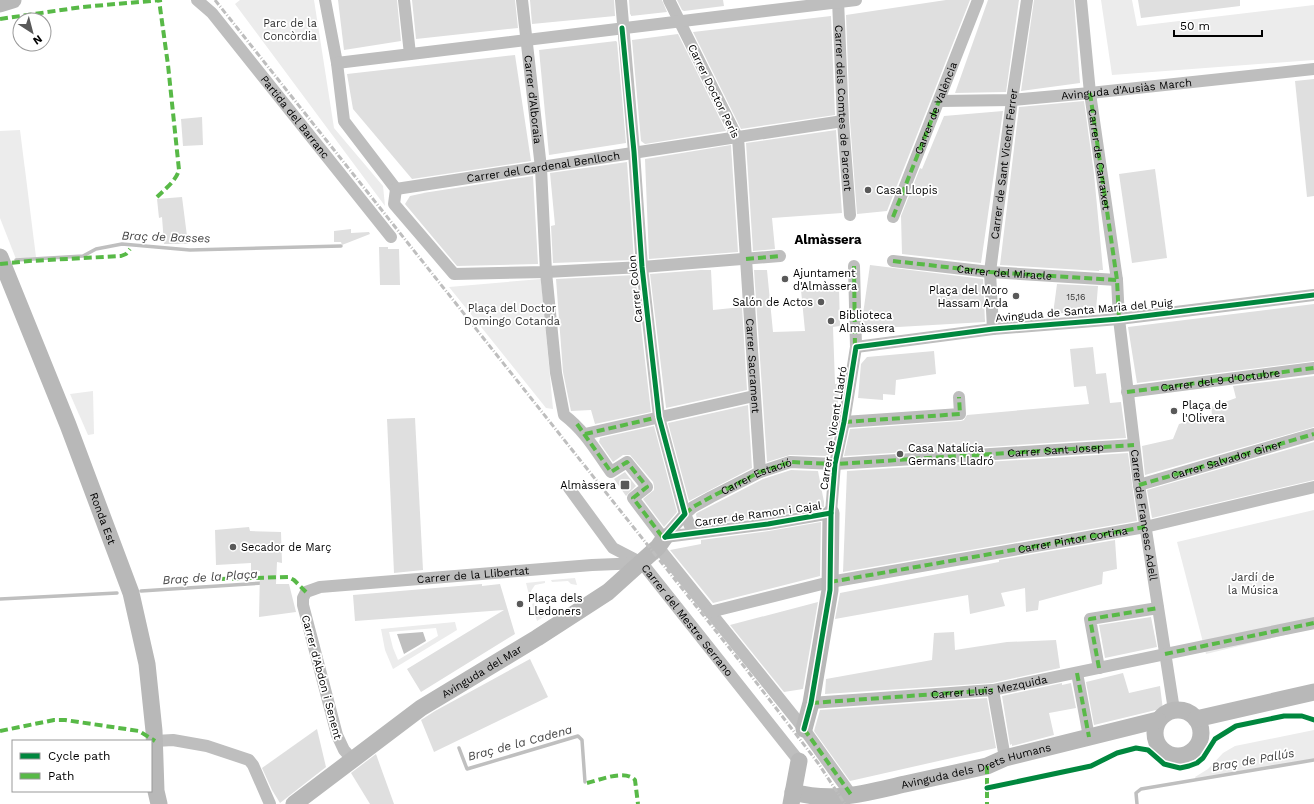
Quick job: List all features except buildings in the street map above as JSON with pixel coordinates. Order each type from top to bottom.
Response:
[{"type":"street","points":[[0,4],[13,0]]},
{"type":"street","name":"Partida del Barranc","points":[[197,0],[212,13],[391,238]]},
{"type":"street","points":[[325,0],[337,62],[344,121],[396,189],[394,204],[454,274],[546,272],[642,267],[780,256]]},
{"type":"street","points":[[404,0],[410,54]]},
{"type":"street","name":"Carrer d'Alboraia","points":[[522,0],[541,168],[546,272]]},
{"type":"street","name":"Carrer Colon","points":[[621,0],[642,267],[659,417],[685,514],[693,534]]},
{"type":"street","name":"Carrer Doctor Peris","points":[[669,0],[738,137],[746,259]]},
{"type":"street","points":[[337,62],[856,0]]},
{"type":"street","name":"Carrer de València","points":[[893,217],[978,0]]},
{"type":"street","name":"Carrer de Sant Vicent Ferrer","points":[[994,329],[990,272],[1012,100],[1027,0]]},
{"type":"street","name":"Carrer de Carraixet","points":[[1081,0],[1090,93],[1117,280],[1119,319]]},
{"type":"street","name":"Carrer dels Comtes de Parcent","points":[[838,1],[843,121],[850,215]]},
{"type":"street","name":"Avinguda d'Ausiàs March","points":[[939,101],[1012,100],[1314,69]]},
{"type":"street","name":"Carrer del Cardenal Benlloch","points":[[396,189],[843,121]]},
{"type":"street","name":"Ronda Est","points":[[0,257],[68,425],[131,593],[147,664],[155,741],[156,800]]},
{"type":"street","name":"Carrer Sacrament","points":[[746,259],[760,472]]},
{"type":"street","name":"Carrer del Miracle","points":[[893,261],[990,272],[1117,280]]},
{"type":"street","name":"Carrer de Vicent Lladró","points":[[830,513],[835,464],[844,422],[856,347],[854,266]]},
{"type":"street","points":[[546,272],[556,373],[564,415],[577,424],[585,434],[754,396]]},
{"type":"street","name":"Avinguda de Santa Maria del Puig","points":[[856,347],[994,329],[1119,319],[1314,295]]},
{"type":"street","name":"Carrer de Francesc Adell","points":[[1119,319],[1145,528],[1174,710]]},
{"type":"street","name":"Carrer del 9 d'Octubre","points":[[1127,392],[1314,368]]},
{"type":"street","points":[[844,422],[960,414],[959,397]]},
{"type":"street","name":"Carrer del Mestre Serrano","points":[[585,434],[611,472],[627,462],[647,488],[633,498],[710,612],[804,729],[852,796]]},
{"type":"street","name":"Carrer Salvador Giner","points":[[1139,485],[1314,434]]},
{"type":"street","name":"Carrer Sant Josep","points":[[835,464],[1134,445]]},
{"type":"street","name":"Carrer Estació","points":[[685,514],[693,507],[760,472],[790,462],[835,464]]},
{"type":"street","name":"Carrer Pintor Cortina","points":[[710,612],[830,582],[1145,528],[1314,487]]},
{"type":"street","name":"Carrer del Mestre Serrano","points":[[569,488],[613,548],[642,563],[799,761]]},
{"type":"street","points":[[804,729],[830,590],[830,513]]},
{"type":"street","name":"Carrer de Ramon i Cajal","points":[[662,541],[693,534],[768,524],[830,513]]},
{"type":"street","points":[[662,541],[685,514]]},
{"type":"street","name":"Avinguda del Mar","points":[[294,804],[421,708],[537,638],[608,592],[642,563],[662,541]]},
{"type":"street","name":"Carrer de la Llibertat","points":[[306,592],[320,587],[584,565],[642,563]]},
{"type":"street","name":"Carrer d'Abdon i Senent","points":[[306,592],[303,598],[303,605],[337,736],[344,750],[352,759]]},
{"type":"street","points":[[1099,668],[1090,619],[1158,608]]},
{"type":"street","name":"Carrer Lluïs Mezquida","points":[[810,703],[993,690],[1314,623]]},
{"type":"street","points":[[1077,673],[1089,737]]},
{"type":"street","points":[[993,690],[1005,758]]},
{"type":"street","points":[[1196,719],[1314,692]]},
{"type":"street","points":[[1174,710],[1187,712],[1196,719],[1200,726],[1201,733],[1198,745],[1190,753],[1175,757],[1161,750],[1156,743],[1154,736],[1158,720],[1168,712],[1174,710]]},
{"type":"street","name":"Avinguda dels Drets Humans","points":[[792,798],[805,795],[824,797],[852,796],[986,766],[1005,758],[1158,720]]},
{"type":"street","points":[[155,741],[173,740],[207,746],[249,760],[253,765],[270,804]]},
{"type":"street","points":[[792,798],[799,761]]},
{"type":"green space","name":"Parc de la Concòrdia","points":[[240,0],[314,0],[334,128],[383,186],[385,206],[235,4]]},
{"type":"green space","points":[[1101,0],[1132,0],[1137,26],[1314,5],[1314,60],[1112,75]]},
{"type":"green space","points":[[20,130],[36,257],[16,259],[0,218],[0,131]]},
{"type":"green space","name":"Plaça del Doctor Domingo Cotanda","points":[[541,279],[553,409],[546,408],[449,287]]},
{"type":"green space","points":[[93,391],[94,434],[88,435],[70,394]]},
{"type":"green space","name":"Jardí de la Música","points":[[1314,510],[1314,628],[1206,654],[1177,542]]},
{"type":"green space","points":[[575,578],[577,585],[571,584],[568,581],[552,582],[551,580]]},
{"type":"green space","points":[[545,581],[545,583],[535,585],[531,591],[533,598],[530,599],[526,583]]},
{"type":"green space","points":[[534,603],[537,610],[544,613],[554,607],[556,609],[537,621],[532,604]]},
{"type":"green space","points":[[455,622],[457,630],[393,669],[385,650],[381,629]],"holes":[[[436,628],[438,636],[398,660],[389,632]]]},
{"type":"green space","points":[[1314,730],[1314,759],[1196,779],[1195,777],[1208,769],[1223,753],[1235,746]]},
{"type":"shaded area","points":[[423,632],[426,641],[404,654],[397,634]]},
{"type":"waterway","name":"Braç de Basses","points":[[16,260],[83,256],[96,249],[122,244],[190,250],[341,246]]},
{"type":"waterway","name":"Braç de la Plaça","points":[[141,591],[263,583]]},
{"type":"waterway","name":"Braç de la Plaça","points":[[0,599],[117,593]]},
{"type":"waterway","name":"Braç de la Cadena","points":[[459,748],[467,769],[578,736],[582,740],[585,782]]},
{"type":"waterway","name":"Braç de Pallús","points":[[1137,804],[1136,793],[1141,789],[1314,760]]},
{"type":"railway","points":[[215,0],[746,669],[818,763],[845,804]]},
{"type":"marked path","points":[[157,197],[173,181],[179,170],[168,65],[159,0]]},
{"type":"marked path","points":[[0,19],[82,7],[162,0]]},
{"type":"marked path","points":[[1090,93],[1117,280],[1119,319]]},
{"type":"marked path","points":[[893,217],[939,101]]},
{"type":"marked path","points":[[0,264],[121,256],[126,254],[130,249]]},
{"type":"marked path","points":[[746,259],[780,256]]},
{"type":"marked path","points":[[893,261],[990,272],[1117,280]]},
{"type":"marked path","points":[[854,266],[855,349]]},
{"type":"marked path","points":[[1127,392],[1314,368]]},
{"type":"marked path","points":[[844,422],[960,414],[959,397]]},
{"type":"marked path","points":[[585,434],[659,417]]},
{"type":"marked path","points":[[577,424],[611,472],[627,462],[647,487],[633,498],[664,539]]},
{"type":"marked path","points":[[1139,485],[1314,434]]},
{"type":"marked path","points":[[685,514],[693,507],[760,472],[790,462],[835,464],[1134,445]]},
{"type":"marked path","points":[[830,582],[1145,527]]},
{"type":"marked path","points":[[220,579],[288,577],[294,580],[306,592]]},
{"type":"marked path","points":[[1099,668],[1090,619],[1158,608]]},
{"type":"marked path","points":[[1165,654],[1314,623]]},
{"type":"marked path","points":[[1077,673],[1089,737]]},
{"type":"marked path","points":[[811,703],[993,690]]},
{"type":"marked path","points":[[0,731],[54,720],[65,720],[139,731],[155,741]]},
{"type":"marked path","points":[[804,729],[852,796]]},
{"type":"marked path","points":[[987,766],[987,804]]},
{"type":"marked path","points":[[587,783],[619,775],[631,777],[635,780],[638,804]]},
{"type":"cycle path","points":[[622,28],[634,152],[642,267],[659,417],[685,514],[665,537]]},
{"type":"cycle path","points":[[804,729],[811,703],[830,590],[831,513],[835,464],[844,422],[856,347],[993,329],[1119,319],[1314,295]]},
{"type":"cycle path","points":[[665,537],[768,524],[831,513]]},
{"type":"cycle path","points":[[987,788],[1091,766],[1117,753],[1136,748],[1148,750],[1164,764],[1180,768],[1197,763],[1203,758],[1215,739],[1236,726],[1284,716],[1302,716],[1314,720]]},
{"type":"place","name":"Casa Llopis","points":[[868,190]]},
{"type":"place","name":"Ajuntament d'Almàssera","points":[[785,279]]},
{"type":"place","name":"Plaça del Moro Hassam Arda","points":[[1016,296]]},
{"type":"place","name":"Salón de Actos","points":[[821,302]]},
{"type":"place","name":"Biblioteca Almàssera","points":[[831,321]]},
{"type":"place","name":"Plaça de l'Olivera","points":[[1174,411]]},
{"type":"place","name":"Casa Natalícia Germans Lladró","points":[[900,454]]},
{"type":"place","name":"Almàssera","points":[[625,485]]},
{"type":"place","name":"Secador de Març","points":[[233,547]]},
{"type":"place","name":"Plaça dels Lledoners","points":[[520,604]]},
{"type":"district","name":"Almàssera","points":[[828,239]]}]
